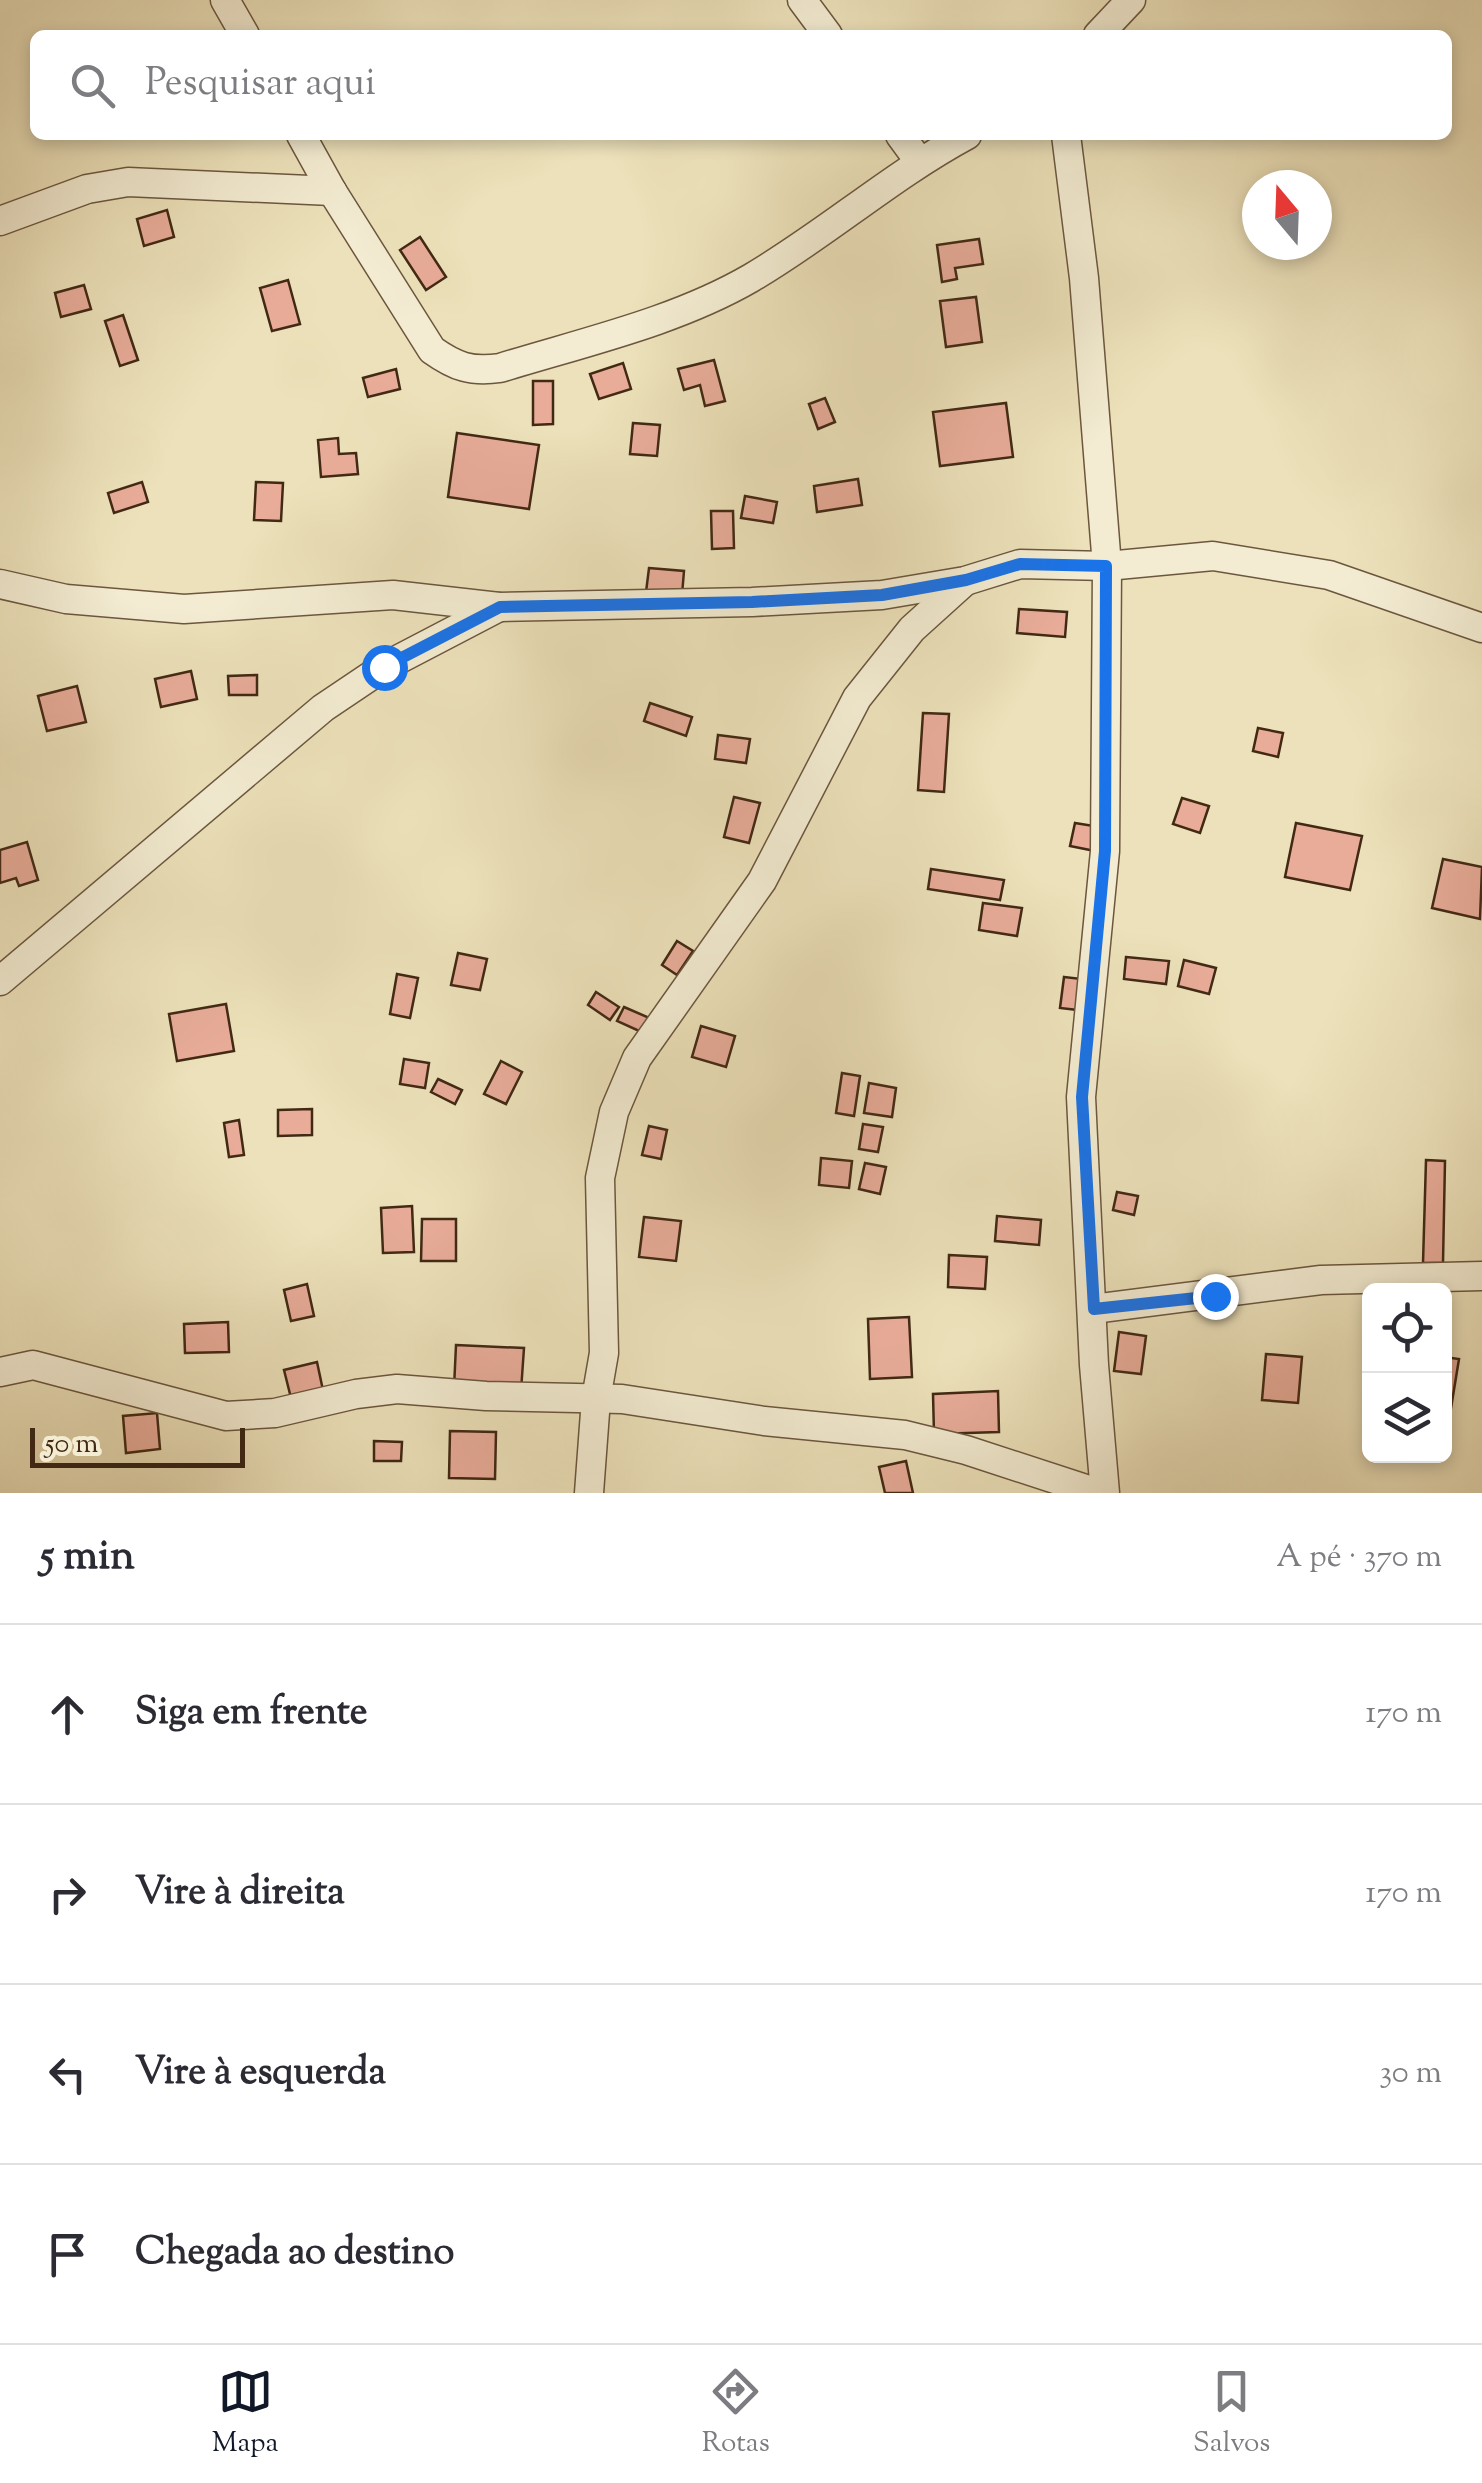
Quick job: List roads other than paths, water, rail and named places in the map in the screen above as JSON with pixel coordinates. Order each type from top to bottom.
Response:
[{"type":"street","points":[[225,0],[242,30]]},
{"type":"street","points":[[802,0],[824,30]]},
{"type":"street","points":[[1103,30],[1132,0]]},
{"type":"street","points":[[304,140],[432,350],[454,365],[476,371],[500,368],[696,306],[821,234],[919,161],[958,140]]},
{"type":"street","points":[[904,140],[919,161]]},
{"type":"street","points":[[0,1372],[32,1365],[226,1416],[275,1414],[356,1394],[398,1389],[486,1396],[622,1399],[764,1421],[905,1435],[1101,1493],[1082,1097],[1105,851],[1106,566],[1084,278],[1067,140]]},
{"type":"street","points":[[0,220],[86,189],[128,182],[332,191]]},
{"type":"street","points":[[0,584],[66,599],[184,609],[393,595],[500,607],[752,602],[882,595],[966,580],[1020,564],[1106,566],[1213,556],[1329,575],[1482,628]]},
{"type":"street","points":[[589,1493],[596,1399],[604,1354],[600,1178],[614,1112],[637,1058],[762,881],[857,698],[912,628],[966,580]]},
{"type":"street","points":[[0,981],[323,708],[384,667],[500,607]]},
{"type":"street","points":[[1094,1309],[1321,1280],[1482,1276]]}]
